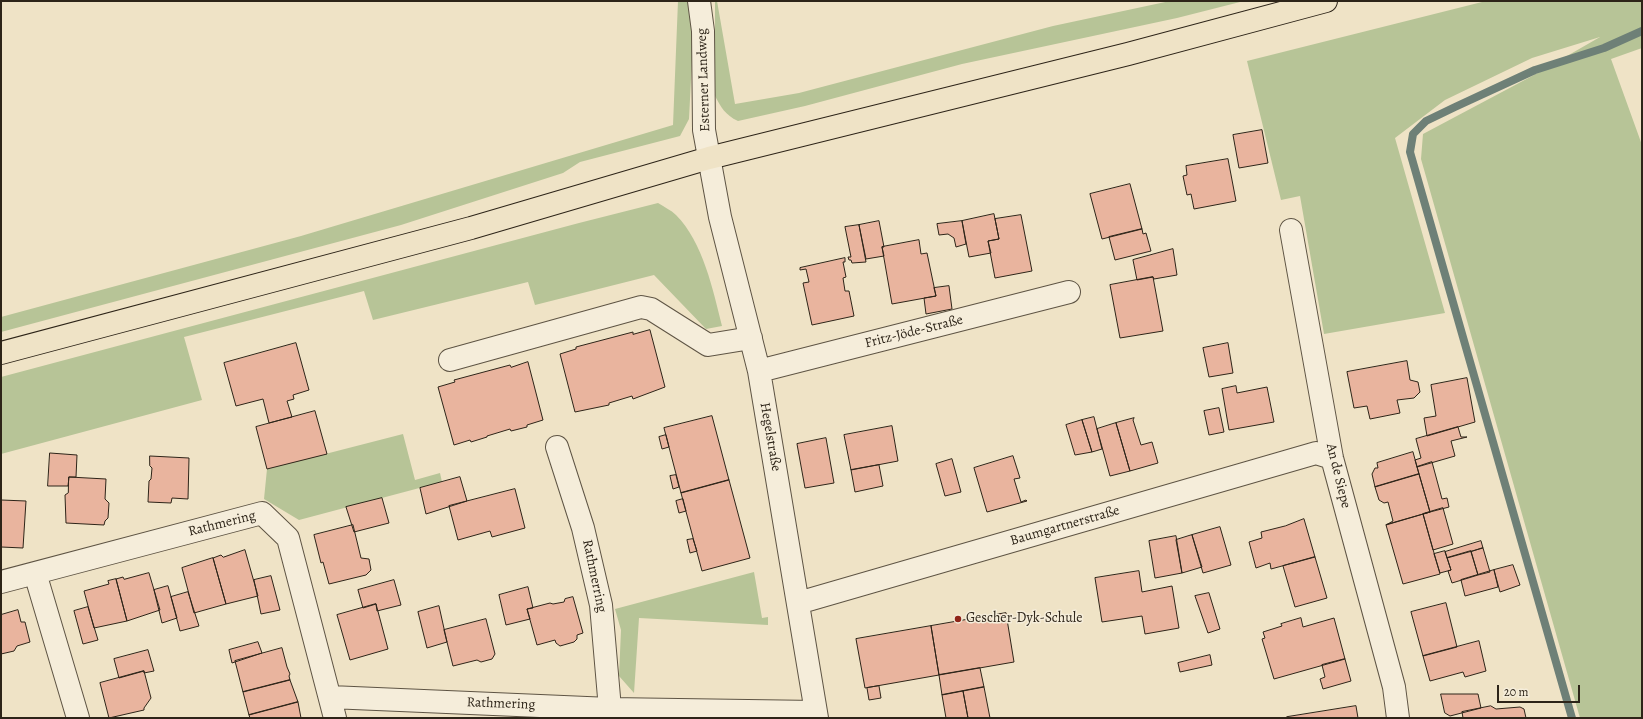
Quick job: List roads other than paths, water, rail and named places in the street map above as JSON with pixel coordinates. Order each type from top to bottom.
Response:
[{"type":"main road","points":[[1,353],[471,228],[709,158],[1120,56],[1326,1]]},
{"type":"street","name":"Esterner Landweg","points":[[699,1],[703,31],[704,130],[709,158]]},
{"type":"street","name":"Hegelstraße","points":[[709,158],[720,217],[759,371],[817,715]]},
{"type":"street","name":"An de Siepe","points":[[1291,230],[1332,458],[1394,687],[1398,718]]},
{"type":"street","name":"Fritz-Jöde-Straße","points":[[759,371],[1069,292]]},
{"type":"street","points":[[450,360],[641,307],[651,310],[708,345],[751,338]]},
{"type":"street","name":"Rathmerring","points":[[557,447],[583,528],[600,598],[606,647],[610,709]]},
{"type":"street","name":"Baumgartnerstraße","points":[[798,603],[1316,453],[1332,458]]},
{"type":"street","name":"Rathmering","points":[[1,582],[262,513],[288,538],[335,718]]},
{"type":"street","points":[[35,573],[78,718]]},
{"type":"street","name":"Rathmering","points":[[330,697],[610,709],[817,715]]},
{"type":"waterway","points":[[1572,718],[1410,152],[1413,134],[1426,121],[1535,70],[1604,48],[1642,31]]},
{"type":"place","name":"Gescher-Dyk-Schule","points":[[958,619]]}]
